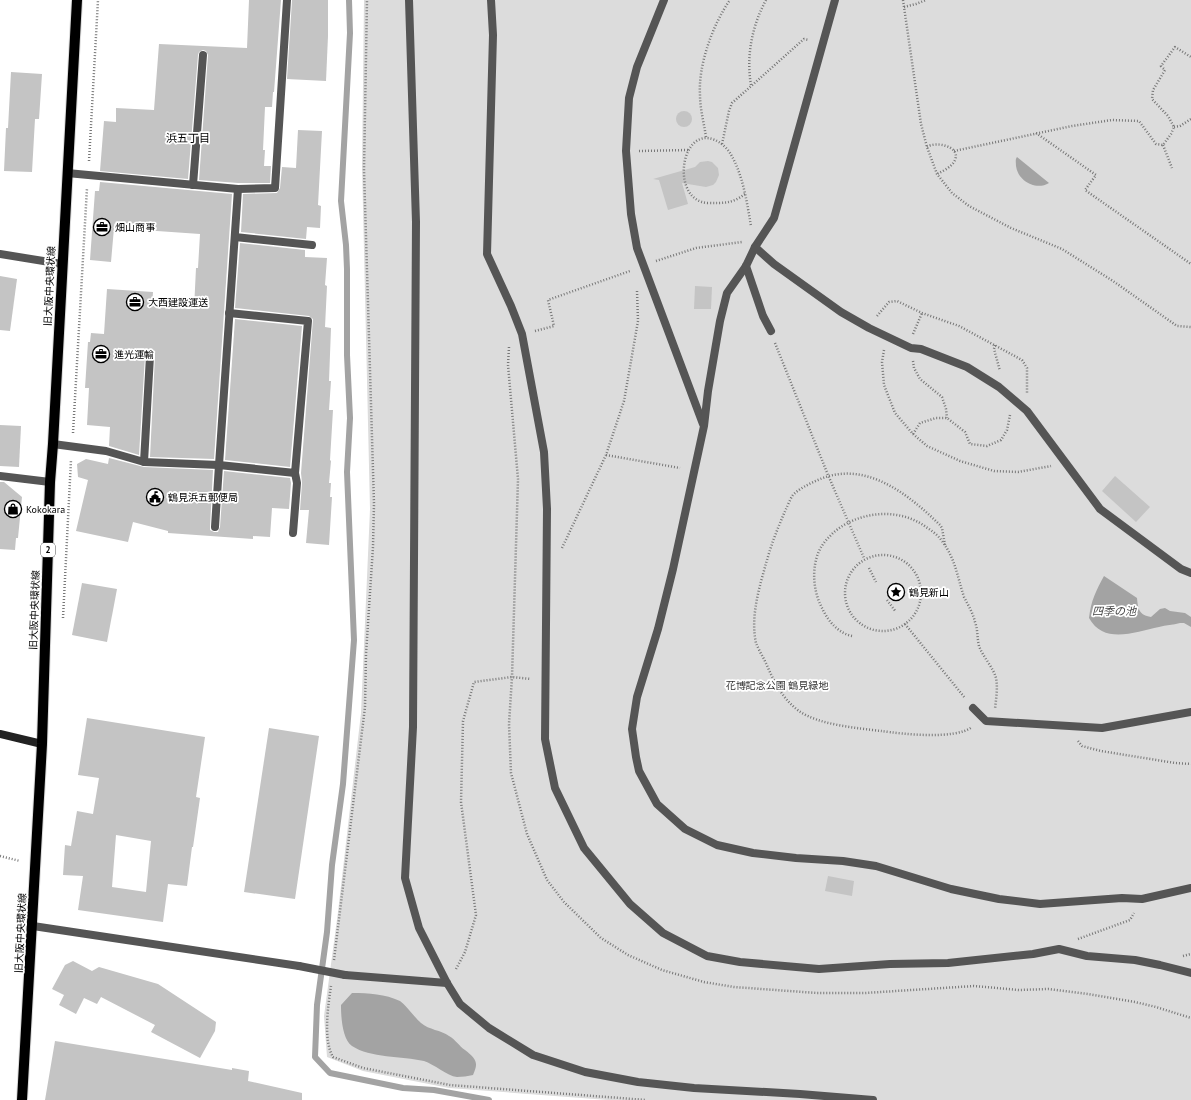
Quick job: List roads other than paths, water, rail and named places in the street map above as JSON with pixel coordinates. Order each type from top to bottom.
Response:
[{"type":"main road","name":"旧大阪中央環状線","points":[[22,1100],[33,926],[42,744],[50,482],[77,0]]},
{"type":"street","points":[[67,173],[238,189],[276,188],[288,0]]},
{"type":"street","points":[[410,0],[416,254],[413,726],[405,878],[418,928],[447,983],[460,1004],[489,1028],[533,1055],[585,1072],[638,1082],[694,1088],[873,1100]]},
{"type":"street","points":[[491,0],[493,35],[487,254],[522,334],[544,452],[547,483],[548,579],[545,739],[556,788],[584,848],[636,909],[663,933],[707,956],[740,962],[819,969],[890,964],[948,963],[1033,954],[1059,949],[1087,956],[1135,960],[1160,964],[1191,973]]},
{"type":"street","points":[[664,0],[646,40],[632,82],[629,98],[626,151],[633,227],[637,248],[643,266],[704,426]]},
{"type":"street","points":[[835,0],[774,218],[755,247],[746,266],[727,293],[720,321],[704,426],[672,576],[658,629],[637,697],[632,728],[639,771],[657,804],[685,829],[717,845],[752,853],[843,861],[876,866],[951,889],[999,900],[1040,904],[1122,898],[1142,899],[1191,888]]},
{"type":"street","points":[[193,185],[203,55]]},
{"type":"street","points":[[215,527],[238,189]]},
{"type":"street","points":[[235,237],[312,246]]},
{"type":"street","points":[[755,247],[774,264],[835,308],[869,328],[911,348],[921,350],[967,367],[999,387],[1027,411],[1100,509],[1181,569],[1191,573]]},
{"type":"street","points":[[0,254],[62,264]]},
{"type":"street","points":[[746,266],[762,316],[771,331]]},
{"type":"street","points":[[229,313],[308,321],[295,473],[297,483],[293,533]]},
{"type":"street","points":[[144,462],[150,356]]},
{"type":"street","points":[[53,444],[106,451],[144,462],[220,465],[295,473]]},
{"type":"street","points":[[0,476],[50,482]]},
{"type":"street","points":[[973,708],[986,721],[1102,728],[1191,712]]},
{"type":"street","points":[[0,734],[42,744]]},
{"type":"street","points":[[33,926],[300,966],[345,975],[447,983]]},
{"type":"water","points":[[1017,157],[1049,183],[1039,186],[1028,183],[1024,180],[1017,171]]},
{"type":"water","name":"四季の池","points":[[1104,576],[1137,598],[1140,611],[1144,615],[1151,617],[1160,609],[1165,608],[1170,611],[1185,613],[1191,617],[1191,627],[1184,623],[1180,623],[1130,633],[1111,634],[1103,632],[1095,626],[1089,618],[1094,596]]},
{"type":"water","points":[[352,993],[377,994],[400,1001],[421,1023],[446,1034],[474,1058],[476,1067],[473,1075],[457,1077],[424,1061],[377,1055],[359,1050],[352,1046],[344,1033],[341,1005]]},
{"type":"waterway","points":[[349,0],[350,33],[341,201],[347,269],[347,355],[350,418],[347,472],[354,640],[343,784],[332,865],[327,932],[317,1005],[315,1057],[330,1073],[403,1088],[434,1090],[489,1100]]},
{"type":"place","name":"畑山商事","points":[[102,227]]},
{"type":"place","name":"大西建設運送","points":[[135,302]]},
{"type":"place","name":"進光運輸","points":[[101,354]]},
{"type":"place","name":"鶴見浜五郵便局","points":[[155,497]]},
{"type":"place","name":"Kokokara","points":[[13,509]]},
{"type":"place","name":"鶴見新山","points":[[896,592]]},
{"type":"district","name":"浜五丁目","points":[[188,138]]},
{"type":"park label","name":"花博記念公園 鶴見緑地","points":[[777,685]]}]
